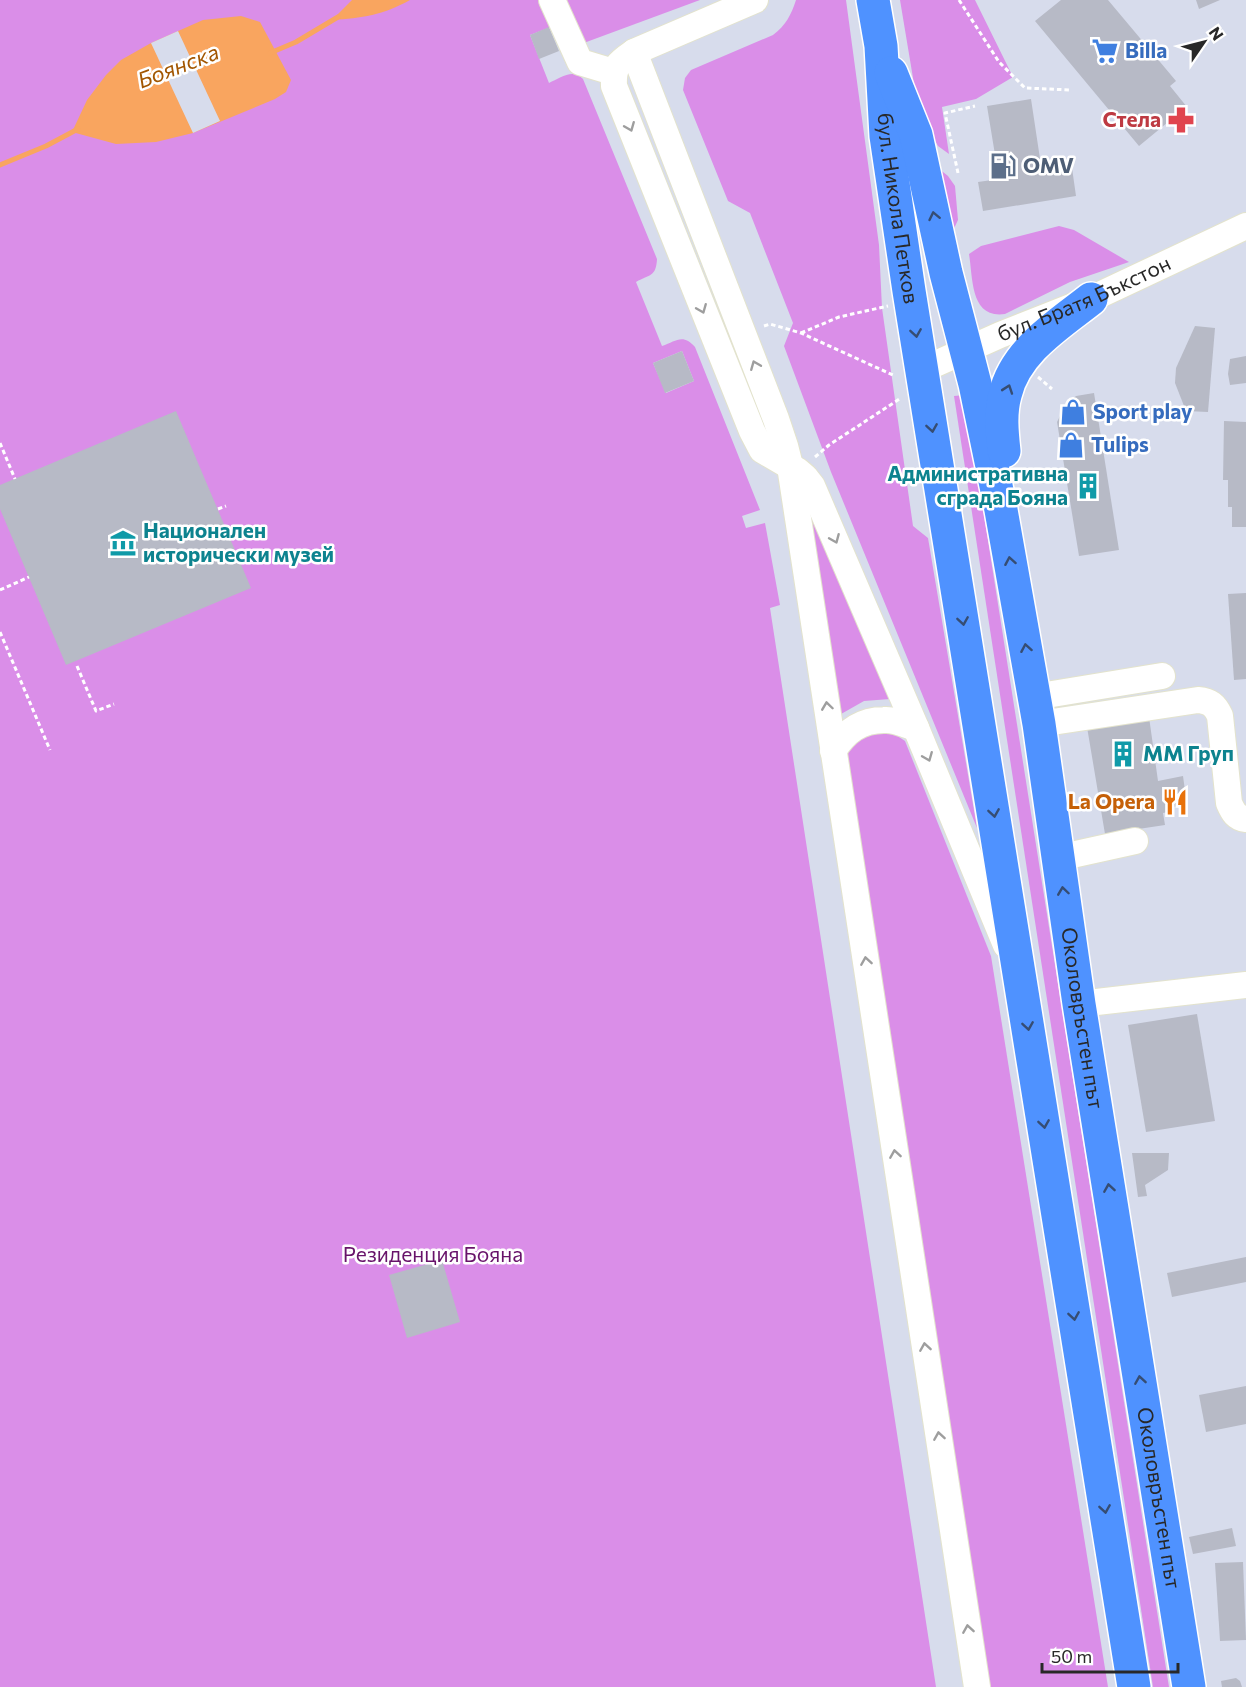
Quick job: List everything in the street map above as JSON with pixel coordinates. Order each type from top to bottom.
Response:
[{"type":"highway","name":"бул. Никола Петков","points":[[873,0],[881,46],[886,136],[908,373]]},
{"type":"highway","name":"бул. Никола Петков","points":[[881,46],[916,135],[946,273],[967,350]]},
{"type":"highway","points":[[1001,510],[1005,473],[1002,421],[1005,394],[1012,374],[1022,359],[1042,338],[1091,299]]},
{"type":"highway","name":"Околовръстен път","points":[[967,350],[1001,510],[1037,711],[1079,1004],[1189,1687]]},
{"type":"highway","points":[[908,373],[1021,981],[1134,1687]]},
{"type":"street","points":[[552,0],[580,62],[613,72]]},
{"type":"street","points":[[755,0],[634,52],[620,61],[613,72],[614,86],[752,431],[762,450],[794,468],[812,486],[1021,981]]},
{"type":"street","points":[[634,52],[794,468],[833,751],[977,1687]]},
{"type":"street","points":[[665,214],[671,220],[682,221],[688,217],[692,203]]},
{"type":"street","name":"бул. Братя Бъкстон","points":[[908,373],[1091,299],[1246,226]]},
{"type":"street","points":[[1037,711],[1162,676]]},
{"type":"street","points":[[1037,711],[1208,701],[1216,707],[1220,717],[1229,803],[1233,813],[1241,819],[1246,819]]},
{"type":"street","points":[[833,751],[842,736],[864,723],[886,719],[916,728]]},
{"type":"street","points":[[1058,858],[1135,841]]},
{"type":"street","points":[[1079,1004],[1246,985]]},
{"type":"path","points":[[959,0],[999,63],[1025,88],[1071,90]]},
{"type":"path","points":[[958,173],[945,113],[975,106]]},
{"type":"path","points":[[801,333],[839,317],[885,307]]},
{"type":"path","points":[[743,334],[770,324],[801,333],[908,373]]},
{"type":"path","points":[[794,468],[899,398],[903,398]]},
{"type":"path","points":[[0,443],[15,479]]},
{"type":"path","points":[[218,509],[226,506]]},
{"type":"path","points":[[0,590],[29,577]]},
{"type":"path","points":[[0,632],[50,750]]},
{"type":"path","points":[[77,666],[96,711],[114,704]]},
{"type":"green space","name":"Резиденция Бояна","points":[[0,0],[544,0],[556,25],[530,35],[549,83],[571,74],[583,79],[657,259],[654,272],[636,282],[662,346],[683,339],[695,347],[760,510],[742,516],[746,528],[765,523],[780,605],[770,608],[936,1687],[0,1687]],"holes":[[[682,351],[694,381],[666,393],[653,363]]]},
{"type":"green space","points":[[560,0],[700,0],[581,44]]},
{"type":"green space","points":[[796,0],[846,0],[879,245],[882,308],[913,526],[928,538],[977,828],[831,472],[784,346],[793,323],[750,213],[728,201],[683,90],[685,78],[691,70],[773,35],[788,19]]},
{"type":"green space","points":[[900,0],[975,0],[1013,77],[976,99],[942,107],[949,154],[938,146],[931,133],[915,90]]},
{"type":"green space","points":[[928,160],[948,176],[955,186],[958,220],[949,239]]},
{"type":"green space","points":[[1059,226],[1074,230],[1129,262],[1070,282],[1005,314],[994,314],[985,310],[975,295],[969,254],[981,246]]},
{"type":"green space","points":[[965,395],[1169,1687],[1153,1687],[954,396]]},
{"type":"green space","points":[[801,489],[890,699],[864,701],[834,718]]},
{"type":"green space","points":[[890,731],[905,741],[991,956],[1108,1687],[983,1687],[843,747],[857,733]]},
{"type":"water","points":[[352,0],[410,0],[372,15],[332,20]]},
{"type":"water","points":[[241,16],[260,22],[291,80],[286,92],[275,99],[193,133],[156,142],[116,144],[72,132],[87,100],[121,60],[151,43],[203,20]]},
{"type":"pier","points":[[178,31],[220,121],[193,133],[151,43]]},
{"type":"building","name":"Billa","points":[[1061,0],[1108,0],[1176,81],[1170,86],[1187,107],[1184,109],[1195,122],[1184,131],[1173,118],[1139,146],[1035,21]]},
{"type":"building","points":[[1196,0],[1220,0],[1199,9]]},
{"type":"building","points":[[549,27],[559,51],[539,59],[530,35]]},
{"type":"building","points":[[1031,99],[1042,172],[1072,168],[1076,196],[983,211],[978,182],[999,179],[987,106]]},
{"type":"building","points":[[1195,326],[1215,328],[1208,412],[1186,411],[1175,383],[1176,368]]},
{"type":"building","points":[[682,351],[694,381],[665,393],[653,363]]},
{"type":"building","points":[[1246,356],[1246,383],[1230,385],[1228,374],[1230,359]]},
{"type":"building","name":"Административна сграда Бояна","points":[[1094,393],[1119,550],[1079,556],[1057,422],[1065,406],[1076,396]]},
{"type":"building","name":"Национален исторически музей","points":[[176,411],[251,588],[66,665],[0,509],[0,485]]},
{"type":"building","points":[[1224,421],[1246,422],[1246,527],[1232,527],[1232,507],[1228,507],[1228,480],[1223,480]]},
{"type":"building","points":[[1246,593],[1246,679],[1234,680],[1228,594]]},
{"type":"building","name":"ММ Груп","points":[[1149,717],[1158,781],[1183,776],[1187,805],[1172,807],[1173,811],[1163,813],[1165,825],[1105,834],[1087,727]]},
{"type":"building","points":[[1197,1014],[1215,1121],[1146,1132],[1128,1025]]},
{"type":"building","points":[[1132,1153],[1169,1153],[1168,1170],[1145,1185],[1147,1196],[1138,1197]]},
{"type":"building","points":[[1246,1257],[1246,1282],[1172,1297],[1167,1273]]},
{"type":"building","points":[[442,1260],[460,1322],[407,1338],[389,1275]]},
{"type":"building","points":[[1246,1386],[1246,1424],[1206,1432],[1199,1395]]},
{"type":"building","points":[[1232,1528],[1236,1546],[1193,1554],[1189,1537]]},
{"type":"building","points":[[1243,1562],[1246,1640],[1220,1641],[1215,1563]]},
{"type":"building","points":[[1236,1678],[1242,1687],[1222,1687],[1221,1681]]},
{"type":"waterway","name":"Боянска","points":[[270,53],[296,42],[338,17]]},
{"type":"waterway","name":"Боянска","points":[[0,165],[46,146],[78,129]]},
{"type":"place","name":"Billa","points":[[1105,51]]},
{"type":"place","name":"Стела","points":[[1181,120]]},
{"type":"place","name":"OMV","points":[[1003,166]]},
{"type":"place","name":"Sport play","points":[[1073,412]]},
{"type":"place","name":"Tulips","points":[[1071,445]]},
{"type":"place","name":"Административна сграда Бояна","points":[[1088,486]]},
{"type":"place","name":"Национален исторически музей","points":[[123,543]]},
{"type":"place","name":"ММ Груп","points":[[1123,754]]},
{"type":"place","name":"La Opera","points":[[1175,802]]}]
